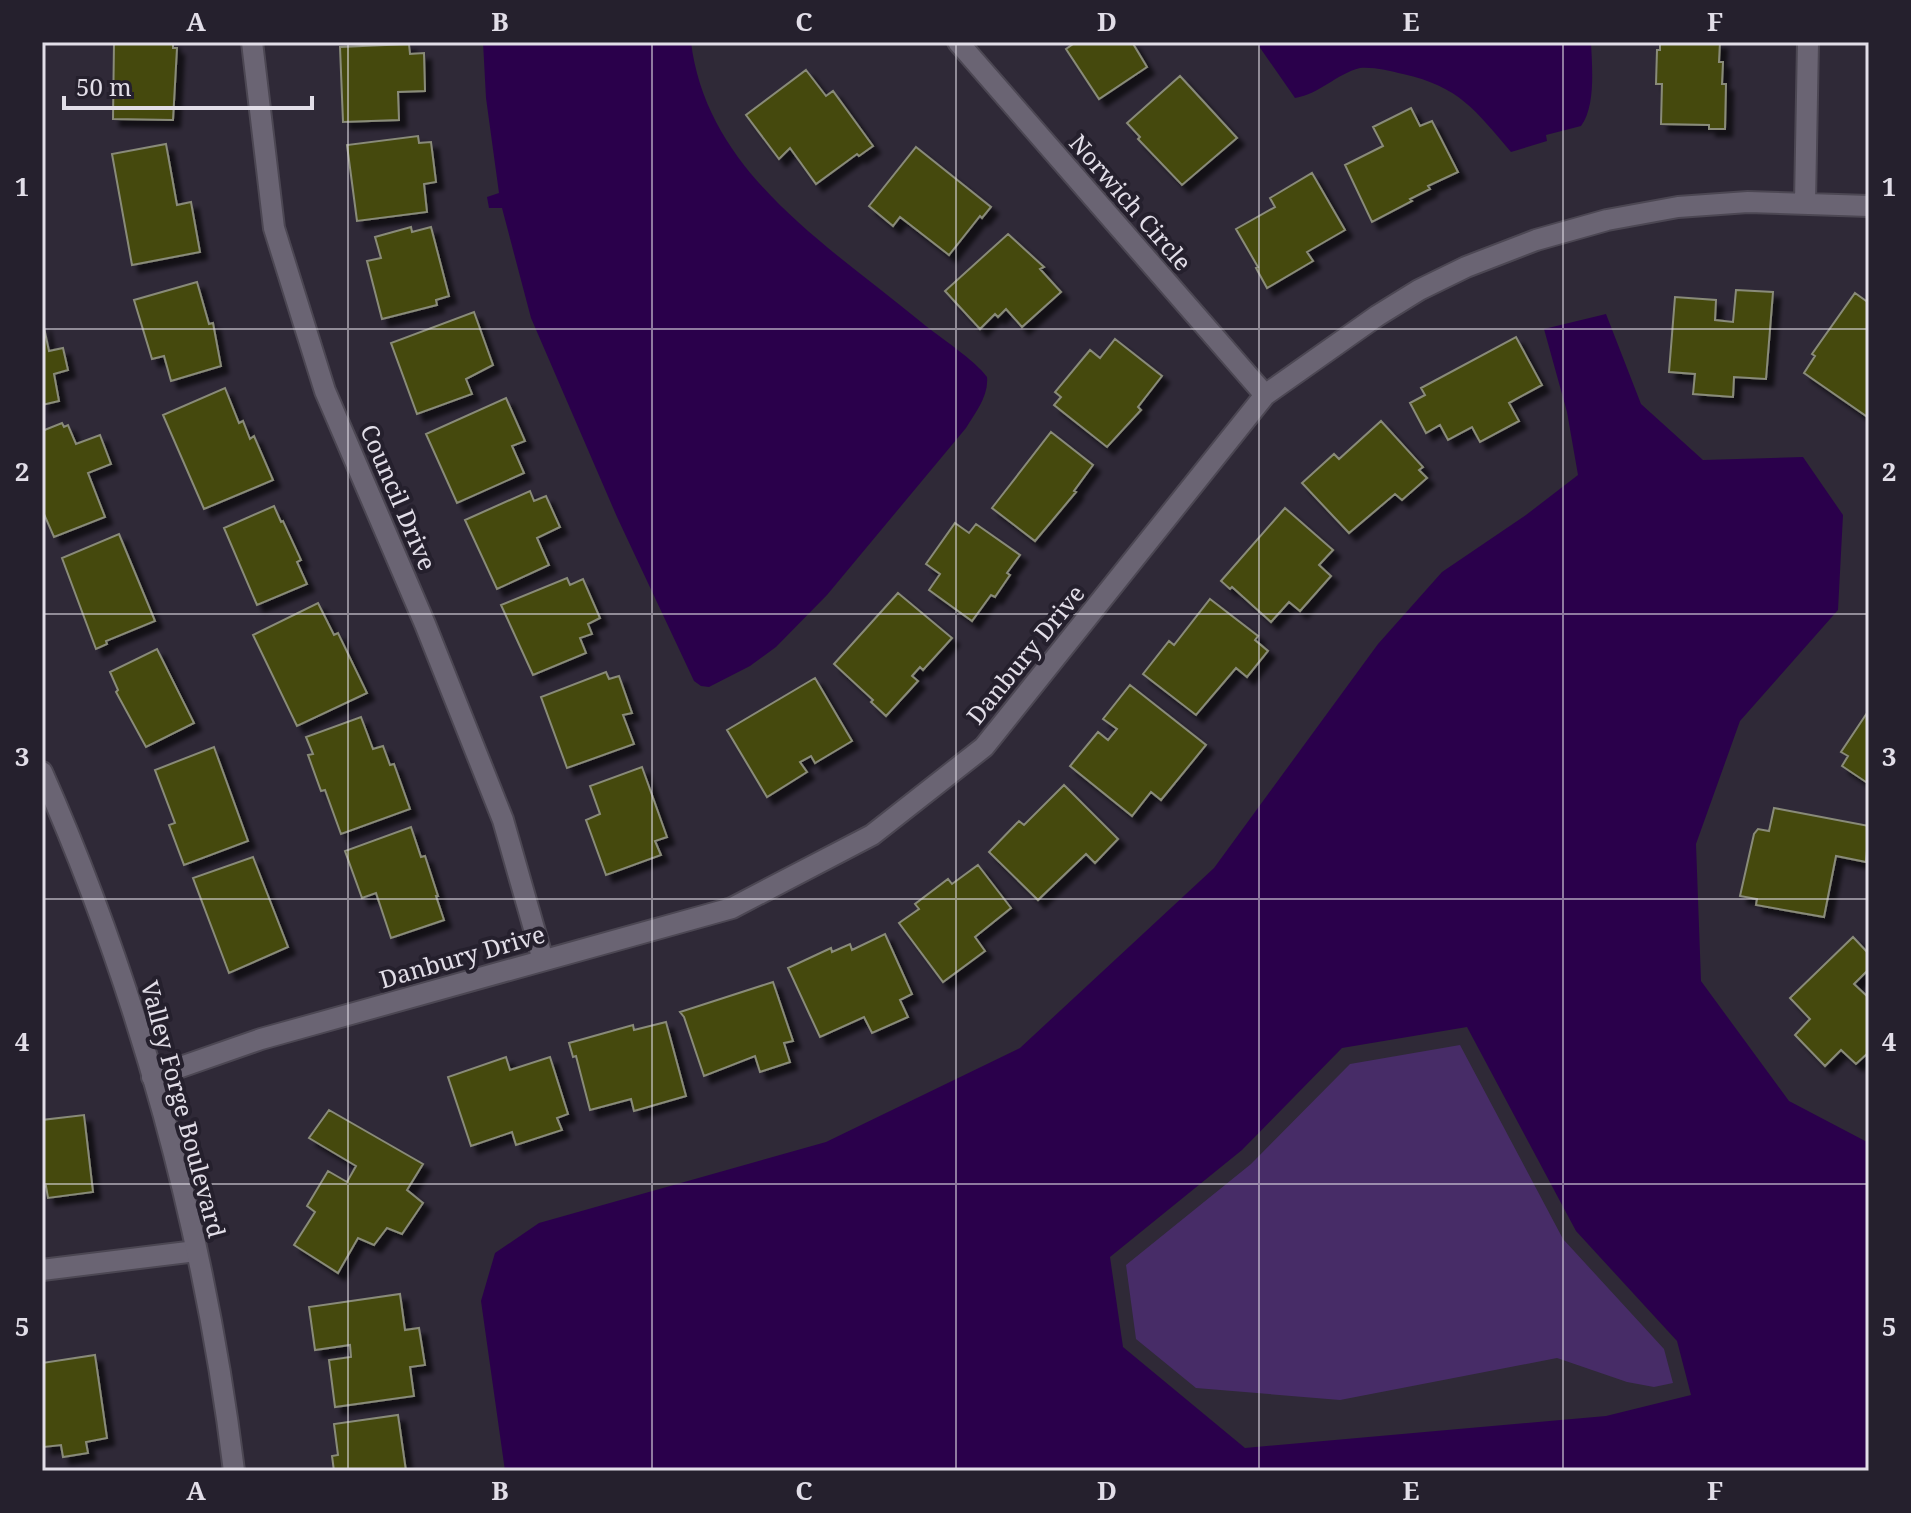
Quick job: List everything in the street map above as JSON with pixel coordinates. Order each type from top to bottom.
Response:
[{"type":"street","name":"Council Drive","points":[[252,42],[274,228],[325,391],[425,624],[503,820],[543,960]]},
{"type":"street","name":"Norwich Circle","points":[[958,42],[1265,395]]},
{"type":"street","points":[[1805,202],[1808,42]]},
{"type":"street","name":"Danbury Drive","points":[[152,1077],[261,1039],[732,908],[872,835],[984,747],[1265,395],[1419,290],[1466,267],[1536,240],[1607,220],[1678,207],[1748,202],[1869,206]]},
{"type":"street","name":"Valley Forge Boulevard","points":[[42,772],[48,802],[112,950],[152,1077],[196,1251],[234,1471]]},
{"type":"street","points":[[42,1270],[196,1251]]},
{"type":"shaded area","points":[[483,42],[691,42],[702,88],[721,130],[746,168],[812,234],[966,356],[987,377],[984,398],[966,428],[827,595],[776,647],[750,666],[709,687],[694,681],[617,517],[531,318],[502,208],[489,208],[487,197],[499,193],[486,98]]},
{"type":"shaded area","points":[[1256,42],[1591,42],[1591,97],[1581,126],[1546,135],[1547,141],[1511,152],[1476,112],[1453,93],[1423,79],[1403,74],[1360,68],[1295,98]]},
{"type":"shaded area","points":[[1606,314],[1641,404],[1703,460],[1803,457],[1843,515],[1838,610],[1740,721],[1696,844],[1701,981],[1789,1101],[1869,1143],[1869,1471],[505,1471],[481,1301],[495,1253],[539,1223],[826,1142],[1020,1048],[1214,868],[1378,644],[1442,572],[1578,475],[1567,412],[1544,329]],"holes":[[[1467,1027],[1576,1231],[1677,1341],[1691,1395],[1606,1416],[1245,1448],[1123,1347],[1110,1257],[1242,1150],[1342,1048]]]},
{"type":"shaded area","points":[[1460,1045],[1563,1239],[1664,1349],[1673,1383],[1654,1387],[1627,1382],[1557,1358],[1340,1400],[1196,1388],[1136,1339],[1126,1265],[1251,1164],[1350,1064]]},
{"type":"building","points":[[114,42],[173,42],[173,48],[177,48],[173,120],[113,119]]},
{"type":"building","points":[[1076,42],[1132,42],[1147,67],[1099,99],[1066,49]]},
{"type":"building","points":[[1660,42],[1720,42],[1722,84],[1726,84],[1725,129],[1709,129],[1709,125],[1661,124],[1662,84],[1656,84]]},
{"type":"building","points":[[409,44],[410,54],[424,53],[425,91],[398,92],[399,120],[343,122],[340,47]]},
{"type":"building","points":[[806,70],[826,96],[833,91],[873,146],[816,184],[790,148],[779,159],[746,115]]},
{"type":"building","points":[[1180,76],[1237,138],[1182,185],[1127,123]]},
{"type":"building","points":[[1411,108],[1420,126],[1432,121],[1458,172],[1428,186],[1430,189],[1410,199],[1412,201],[1372,222],[1345,165],[1383,146],[1373,127]]},
{"type":"building","points":[[418,136],[419,143],[431,142],[436,182],[424,184],[427,212],[357,221],[347,145]]},
{"type":"building","points":[[166,144],[177,205],[191,202],[200,252],[132,265],[112,154]]},
{"type":"building","points":[[916,147],[991,207],[949,255],[900,217],[893,226],[869,206]]},
{"type":"building","points":[[1312,173],[1345,230],[1307,252],[1313,261],[1267,288],[1236,229],[1275,207],[1270,198]]},
{"type":"building","points":[[411,227],[412,232],[431,227],[449,296],[436,300],[437,305],[382,319],[367,261],[381,258],[375,237]]},
{"type":"building","points":[[1008,234],[1044,267],[1040,269],[1061,292],[1022,327],[1006,309],[998,317],[995,314],[980,329],[945,291]]},
{"type":"building","points":[[197,282],[209,324],[213,323],[221,366],[171,381],[164,356],[152,359],[134,300]]},
{"type":"building","points":[[1736,290],[1773,292],[1766,379],[1734,377],[1733,397],[1693,394],[1695,374],[1669,372],[1675,297],[1716,300],[1715,320],[1733,322]]},
{"type":"building","points":[[1855,293],[1869,303],[1869,418],[1804,373],[1815,356],[1812,354]]},
{"type":"building","points":[[474,312],[493,365],[466,379],[472,394],[417,414],[391,343]]},
{"type":"building","points":[[43,323],[49,351],[63,348],[68,370],[54,374],[59,401],[42,405]]},
{"type":"building","points":[[1516,337],[1542,385],[1509,403],[1519,421],[1480,442],[1472,427],[1448,440],[1440,425],[1426,433],[1410,403],[1425,395],[1421,388]]},
{"type":"building","points":[[1115,339],[1162,376],[1138,407],[1141,410],[1107,447],[1054,405],[1061,397],[1055,392],[1090,350],[1100,358]]},
{"type":"building","points":[[225,388],[239,423],[243,421],[250,439],[254,436],[273,480],[204,509],[163,415]]},
{"type":"building","points":[[506,398],[525,441],[512,446],[524,473],[457,503],[426,434]]},
{"type":"building","points":[[1381,421],[1423,467],[1419,470],[1427,478],[1402,500],[1395,494],[1349,533],[1302,483],[1334,454],[1339,459]]},
{"type":"building","points":[[62,423],[64,427],[68,425],[76,444],[100,435],[111,464],[88,473],[105,517],[54,537],[42,515],[42,431]]},
{"type":"building","points":[[1051,432],[1093,465],[1076,492],[1035,541],[992,508]]},
{"type":"building","points":[[530,491],[534,501],[546,496],[560,527],[537,538],[549,565],[497,589],[465,520]]},
{"type":"building","points":[[274,506],[301,560],[297,562],[307,584],[257,605],[224,528]]},
{"type":"building","points":[[1285,508],[1333,550],[1319,565],[1331,576],[1300,611],[1289,602],[1271,622],[1221,581]]},
{"type":"building","points":[[955,523],[969,533],[976,524],[1020,555],[995,597],[991,595],[972,621],[929,590],[940,574],[926,564]]},
{"type":"building","points":[[119,534],[155,621],[106,641],[107,644],[96,649],[62,558]]},
{"type":"building","points":[[567,578],[570,585],[583,579],[600,618],[588,624],[592,634],[580,638],[586,653],[533,675],[501,605]]},
{"type":"building","points":[[898,593],[952,638],[923,670],[920,667],[912,676],[918,681],[886,716],[834,664]]},
{"type":"building","points":[[1210,599],[1258,636],[1255,640],[1268,651],[1247,677],[1236,668],[1196,715],[1143,674],[1169,641],[1174,645]]},
{"type":"building","points":[[318,603],[334,635],[338,633],[367,693],[297,726],[253,635]]},
{"type":"building","points":[[157,649],[194,723],[146,747],[116,692],[118,690],[110,672]]},
{"type":"building","points":[[606,672],[609,679],[619,676],[632,713],[623,715],[634,744],[567,768],[541,697]]},
{"type":"building","points":[[815,678],[852,741],[815,763],[811,756],[800,762],[807,772],[767,797],[727,730]]},
{"type":"building","points":[[1130,685],[1206,745],[1161,800],[1151,792],[1132,816],[1070,766],[1098,732],[1108,740],[1117,729],[1103,719]]},
{"type":"building","points":[[1869,710],[1869,784],[1842,766],[1848,756],[1841,752]]},
{"type":"building","points":[[361,717],[373,749],[383,746],[390,765],[394,764],[410,809],[341,834],[308,755],[313,754],[306,737]]},
{"type":"building","points":[[214,747],[248,841],[184,865],[169,825],[175,823],[155,770]]},
{"type":"building","points":[[642,767],[667,837],[655,841],[661,855],[606,875],[586,820],[600,814],[590,786]]},
{"type":"building","points":[[1064,785],[1118,839],[1095,863],[1086,854],[1038,900],[989,852],[1019,821],[1024,825]]},
{"type":"building","points":[[1774,808],[1869,826],[1866,862],[1836,856],[1824,917],[1756,905],[1757,899],[1740,896],[1754,834],[1758,829],[1769,831]]},
{"type":"building","points":[[411,827],[421,857],[425,856],[444,920],[391,938],[376,893],[362,898],[345,851]]},
{"type":"building","points":[[253,857],[288,947],[229,973],[193,878]]},
{"type":"building","points":[[978,865],[1011,908],[975,937],[985,951],[943,982],[899,923],[919,909],[915,904],[948,879],[952,884]]},
{"type":"building","points":[[885,934],[912,994],[900,1000],[908,1017],[872,1033],[864,1017],[820,1037],[788,968],[831,948],[832,952],[850,944],[852,950]]},
{"type":"building","points":[[1853,937],[1869,954],[1869,969],[1854,984],[1869,998],[1869,1052],[1856,1064],[1841,1050],[1825,1066],[1795,1035],[1810,1019],[1790,998]]},
{"type":"building","points":[[773,982],[793,1041],[784,1043],[790,1062],[760,1072],[755,1056],[704,1076],[680,1012]]},
{"type":"building","points":[[666,1022],[686,1096],[634,1111],[631,1099],[590,1110],[576,1056],[573,1057],[569,1043],[633,1025],[634,1030]]},
{"type":"building","points":[[506,1057],[510,1070],[550,1057],[568,1114],[557,1118],[562,1130],[516,1145],[512,1132],[471,1146],[448,1077]]},
{"type":"building","points":[[329,1110],[423,1164],[407,1190],[423,1203],[402,1234],[387,1228],[374,1245],[358,1238],[338,1273],[294,1245],[315,1212],[307,1206],[328,1171],[347,1182],[356,1166],[309,1138]]},
{"type":"building","points":[[84,1115],[93,1192],[48,1198],[46,1186],[42,1187],[42,1120]]},
{"type":"building","points":[[400,1294],[405,1330],[419,1328],[425,1365],[410,1367],[414,1396],[335,1407],[329,1360],[351,1357],[350,1345],[315,1350],[309,1307]]},
{"type":"building","points":[[95,1355],[107,1438],[86,1442],[88,1453],[63,1457],[61,1445],[44,1447],[42,1363]]},
{"type":"building","points":[[398,1415],[406,1471],[334,1471],[332,1456],[338,1455],[334,1424]]}]
